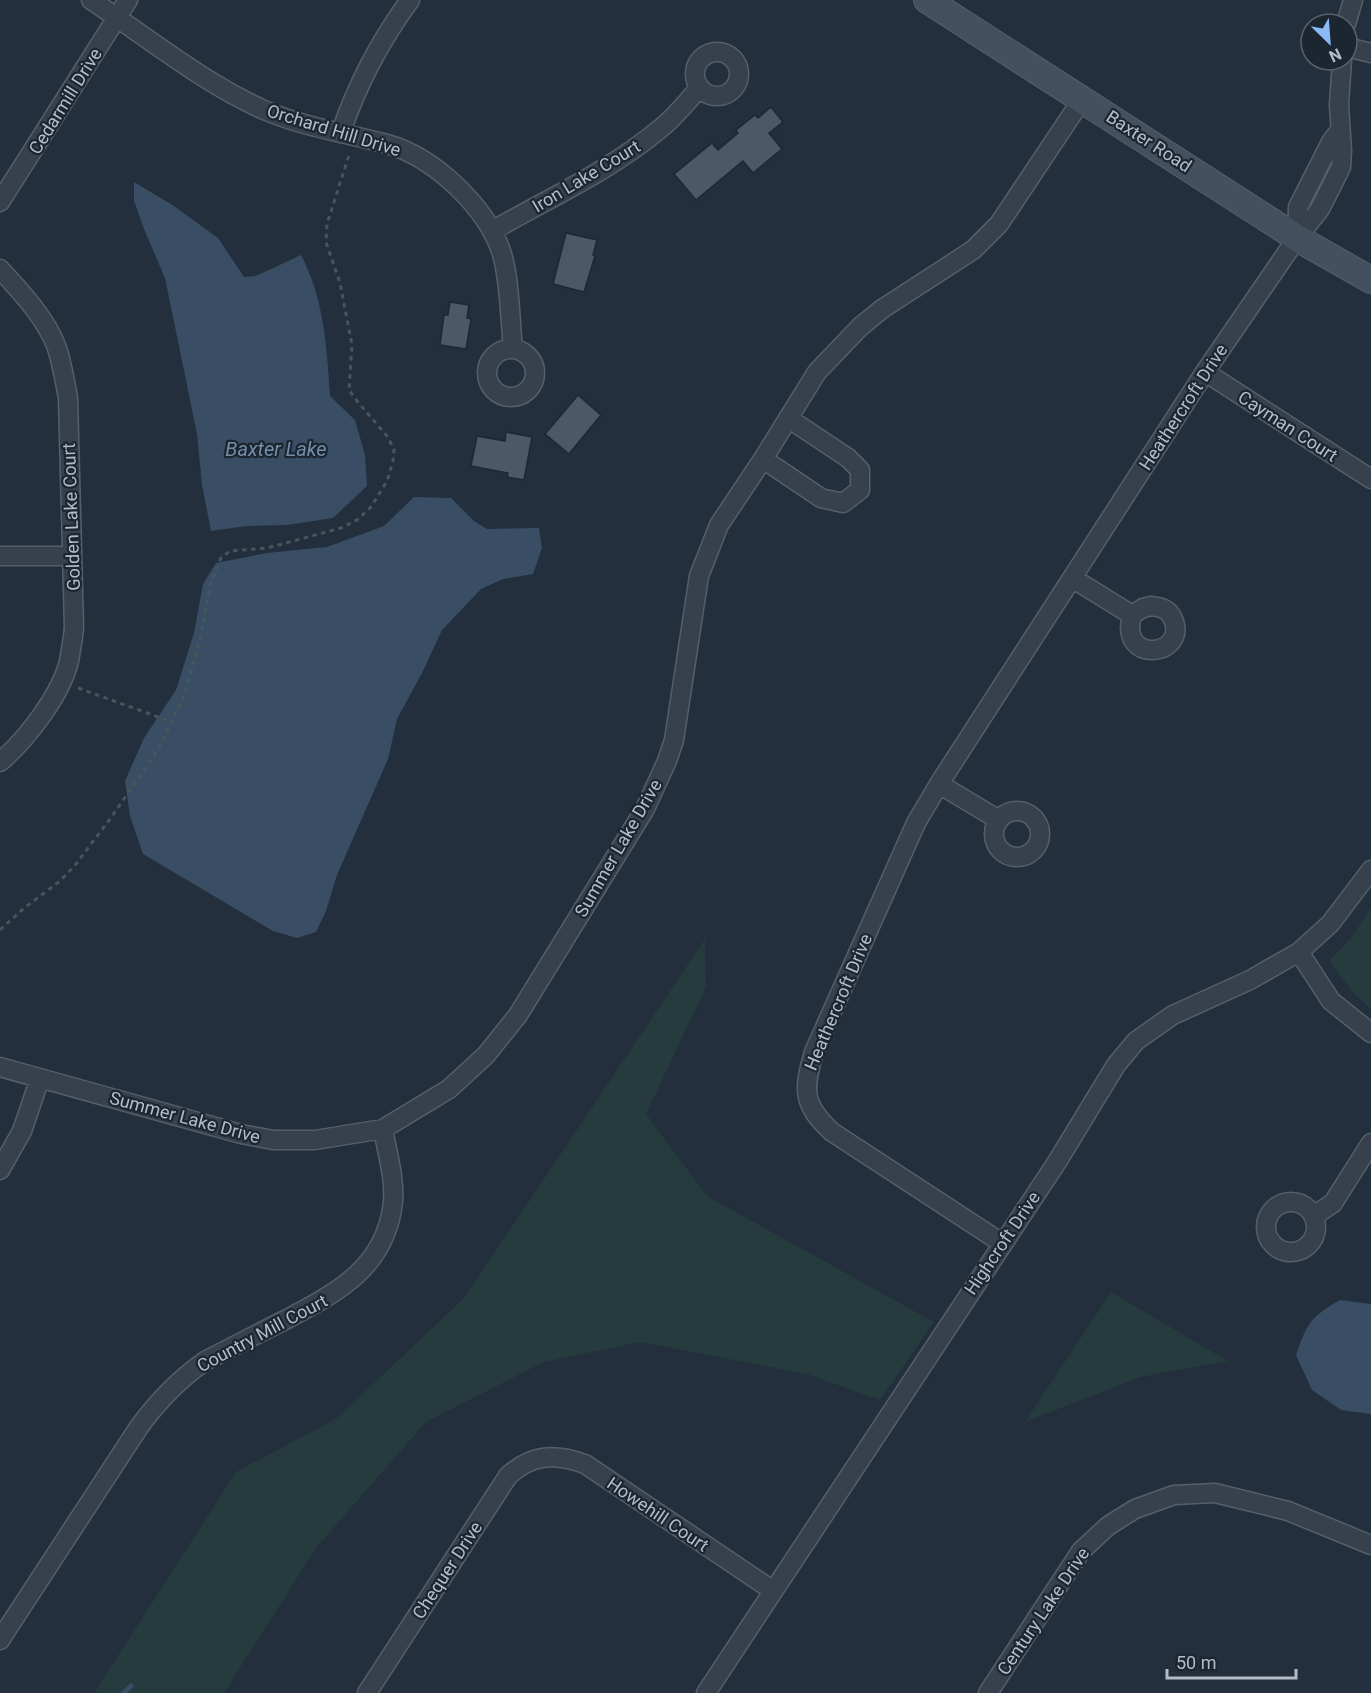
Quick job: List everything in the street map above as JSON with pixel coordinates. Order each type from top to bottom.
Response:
[{"type":"main road","name":"Baxter Road","points":[[927,0],[1083,98],[1297,238],[1371,280]]},
{"type":"street","name":"Orchard Hill Drive","points":[[91,0],[212,81],[264,110],[300,123],[390,145],[442,172],[471,201],[492,231],[502,254],[513,349]]},
{"type":"street","name":"Cedarmill Drive","points":[[0,202],[128,0]]},
{"type":"street","points":[[341,132],[353,97],[372,59],[410,0]]},
{"type":"street","name":"Heathercroft Drive","points":[[1002,1243],[832,1132],[819,1119],[807,1097],[806,1079],[814,1052],[916,823],[939,784],[1205,372],[1320,208],[1341,167],[1339,105],[1341,72]]},
{"type":"street","name":"Iron Lake Court","points":[[492,231],[602,170],[637,147],[663,126],[699,88]]},
{"type":"street","name":"Summer Lake Drive","points":[[0,1067],[241,1134],[273,1140],[315,1140],[383,1129],[449,1089],[486,1055],[518,1015],[645,809],[674,740],[699,576],[719,525],[764,459],[817,372],[860,327],[882,309],[973,250],[999,224],[1083,98]]},
{"type":"street","name":"Golden Lake Court","points":[[0,269],[19,290],[46,327],[56,346],[62,366],[68,398],[74,628],[68,663],[58,687],[27,736],[0,762]]},
{"type":"street","name":"Cayman Court","points":[[1205,372],[1371,479]]},
{"type":"street","points":[[764,459],[821,498],[843,503],[860,490],[860,471],[848,458],[788,418]]},
{"type":"street","points":[[0,556],[71,556]]},
{"type":"street","points":[[1072,578],[1132,615]]},
{"type":"street","points":[[939,784],[999,820]]},
{"type":"street","name":"Highcroft Drive","points":[[706,1693],[1057,1162],[1116,1065],[1136,1041],[1173,1015],[1250,980],[1299,952],[1330,924],[1371,870]]},
{"type":"street","points":[[1299,952],[1330,1000],[1371,1032]]},
{"type":"street","points":[[0,1170],[22,1131],[40,1078]]},
{"type":"street","name":"Country Mill Court","points":[[0,1640],[158,1401],[189,1372],[205,1361],[334,1294],[361,1272],[377,1251],[393,1202],[392,1178],[383,1129]]},
{"type":"street","points":[[1314,1216],[1333,1203],[1371,1143]]},
{"type":"street","name":"Howehill Court","points":[[537,1458],[552,1456],[568,1458],[585,1464],[772,1590]]},
{"type":"street","name":"Chequer Drive","points":[[367,1693],[508,1476],[518,1467],[537,1458]]},
{"type":"street","name":"Century Lake Drive","points":[[988,1693],[1081,1551],[1108,1526],[1135,1509],[1173,1495],[1215,1492],[1288,1511],[1371,1545]]},
{"type":"path","points":[[0,930],[60,881],[76,864],[159,748],[184,696],[211,582],[221,558],[230,551],[267,548],[342,528],[357,520],[370,507],[387,481],[394,449],[387,436],[350,390],[352,345],[340,283],[326,242],[327,224],[350,152]]},
{"type":"path","points":[[76,687],[172,722]]},
{"type":"green space","points":[[1371,908],[1371,1009],[1356,996],[1329,961],[1350,939]]},
{"type":"green space","points":[[705,939],[706,987],[646,1114],[707,1196],[934,1322],[880,1400],[807,1374],[640,1342],[544,1362],[426,1422],[316,1548],[224,1693],[94,1693],[236,1472],[337,1418],[464,1298]]},
{"type":"green space","points":[[1111,1292],[1228,1361],[1140,1377],[1025,1422]]},
{"type":"water","name":"Baxter Lake","points":[[134,182],[174,206],[218,238],[244,277],[256,276],[301,255],[315,289],[323,324],[330,396],[355,420],[365,455],[367,486],[333,518],[287,525],[246,526],[211,531],[202,485],[197,434],[165,278],[134,201]]},
{"type":"water","points":[[414,497],[451,498],[474,521],[487,529],[539,528],[542,548],[533,574],[503,579],[481,589],[442,630],[397,719],[388,759],[337,875],[326,911],[316,932],[297,938],[273,931],[143,854],[130,816],[125,781],[144,738],[176,690],[194,633],[203,584],[216,563],[267,553],[327,547],[384,526]]},
{"type":"water","points":[[1340,1300],[1371,1304],[1371,1414],[1341,1410],[1312,1390],[1296,1355],[1311,1322],[1322,1311]]},
{"type":"building","points":[[771,107],[783,122],[769,133],[782,149],[753,173],[743,161],[696,200],[674,174],[712,143],[718,150],[738,133],[736,130],[755,115],[758,118]]},
{"type":"building","points":[[566,233],[597,240],[593,255],[595,256],[584,292],[553,284]]},
{"type":"building","points":[[450,302],[469,305],[467,318],[471,319],[466,349],[440,345],[444,315],[448,315]]},
{"type":"building","points":[[578,395],[601,415],[569,454],[545,434]]},
{"type":"building","points":[[506,432],[532,437],[524,480],[507,477],[508,473],[471,466],[477,436],[505,441]]},
{"type":"waterway","points":[[124,1693],[131,1686]]}]
